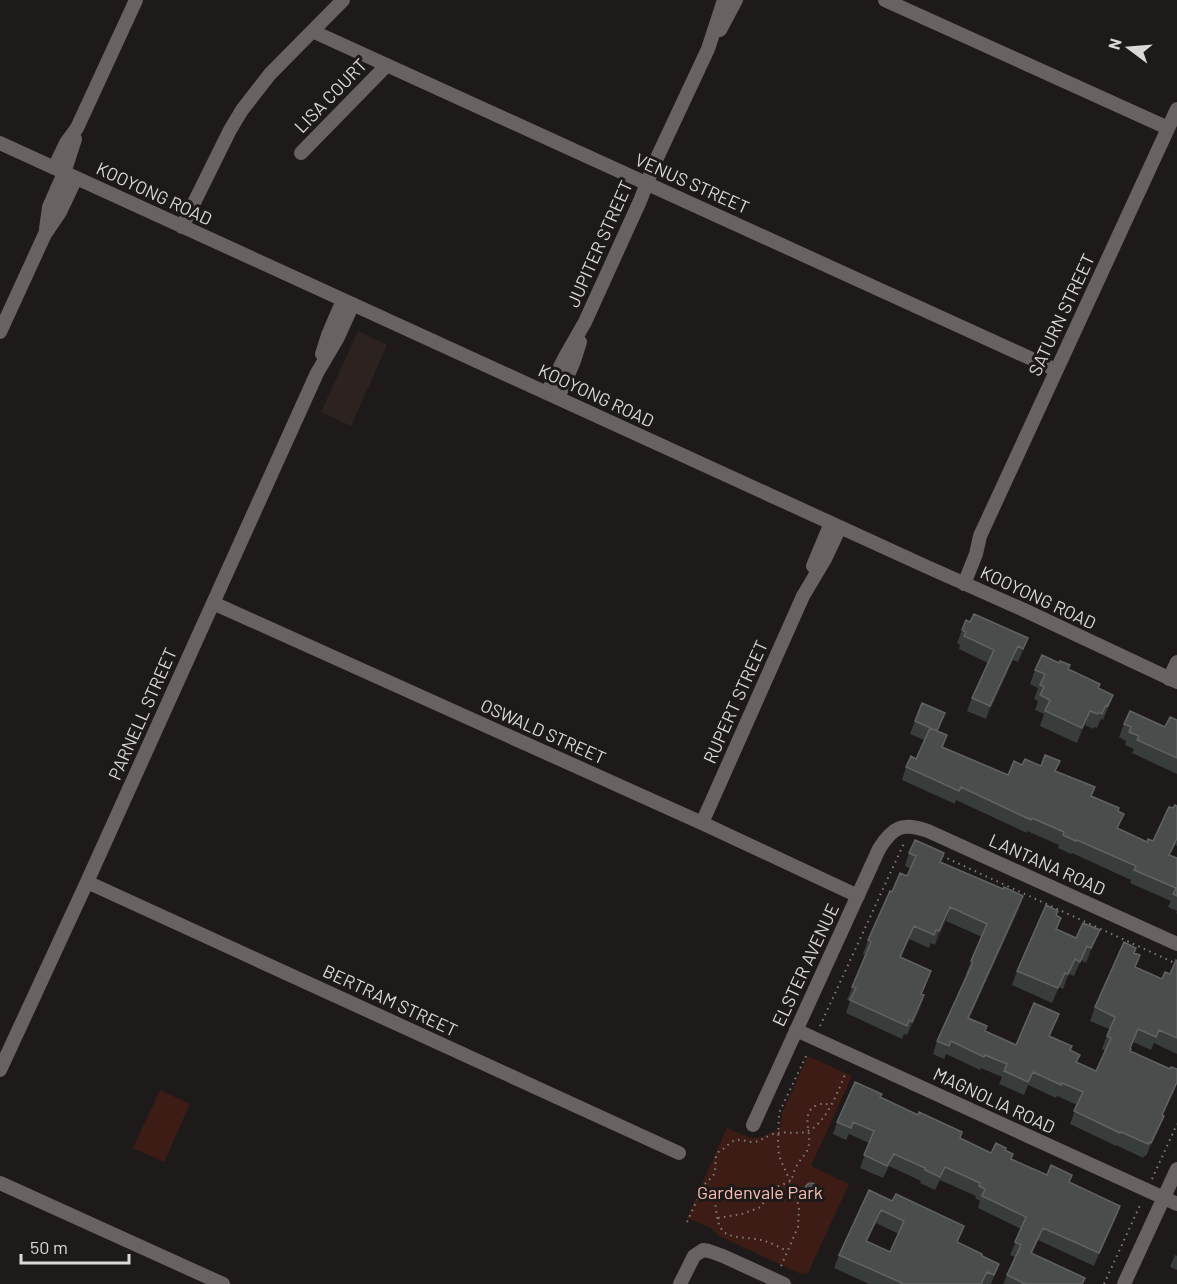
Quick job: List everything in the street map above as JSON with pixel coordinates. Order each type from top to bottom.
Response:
[{"type":"street","points":[[0,332],[45,234],[50,207],[65,173],[77,128],[136,0]]},
{"type":"street","points":[[182,227],[242,110],[270,74],[343,0]]},
{"type":"street","name":"JUPITER STREET","points":[[553,396],[565,357],[585,322],[708,49],[724,0]]},
{"type":"street","name":"JUPITER STREET","points":[[708,49],[736,0]]},
{"type":"street","points":[[885,0],[1168,128]]},
{"type":"street","name":"VENUS STREET","points":[[312,31],[1056,370]]},
{"type":"street","name":"LISA COURT","points":[[301,153],[387,65]]},
{"type":"street","name":"SATURN STREET","points":[[959,582],[976,554],[980,536],[1177,109]]},
{"type":"street","name":"KOOYONG ROAD","points":[[0,143],[1024,610],[1173,681]]},
{"type":"street","name":"PARNELL STREET","points":[[0,1070],[317,373],[337,339],[348,302]]},
{"type":"street","name":"RUPERT STREET","points":[[702,823],[803,596],[825,559],[835,525]]},
{"type":"street","name":"OSWALD STREET","points":[[213,603],[702,823],[858,896]]},
{"type":"street","points":[[1173,681],[1177,662]]},
{"type":"street","name":"LANTANA ROAD","points":[[902,834],[912,825],[928,831],[1177,944]]},
{"type":"street","name":"ELSTER AVENUE","points":[[753,1125],[879,849],[893,831],[902,834]]},
{"type":"street","name":"BERTRAM STREET","points":[[87,882],[679,1153]]},
{"type":"street","name":"MAGNOLIA ROAD","points":[[796,1030],[1177,1204]]},
{"type":"street","points":[[1124,1284],[1177,1169]]},
{"type":"street","points":[[0,1183],[223,1284]]},
{"type":"street","points":[[680,1284],[691,1261],[698,1252],[703,1251],[709,1251],[784,1284]]},
{"type":"path","points":[[818,1029],[902,834]]},
{"type":"path","points":[[937,854],[1177,964]]},
{"type":"path","points":[[779,1269],[798,1227],[799,1209],[791,1181],[779,1156],[779,1113],[810,1047]]},
{"type":"path","points":[[687,1222],[704,1185],[715,1172],[716,1157],[719,1151],[738,1140],[759,1141],[773,1134],[809,1131],[831,1106],[846,1072]]},
{"type":"path","points":[[718,1218],[742,1214],[761,1207],[772,1189],[791,1181],[796,1166],[809,1147],[807,1125],[811,1109],[825,1103],[831,1106]]},
{"type":"path","points":[[704,1185],[714,1196],[720,1227],[725,1233],[760,1239],[787,1251]]},
{"type":"shaded area","points":[[358,331],[387,345],[351,426],[321,412]]},
{"type":"green space","name":"Gardenvale Park","points":[[808,1056],[852,1076],[811,1166],[849,1184],[808,1273],[801,1274],[719,1236],[711,1228],[687,1218],[727,1128],[752,1138],[780,1130],[782,1113]]},
{"type":"green space","points":[[160,1090],[190,1104],[164,1162],[133,1148]]},
{"type":"building","points":[[974,614],[1028,638],[1023,649],[1018,646],[990,706],[972,698],[994,650],[964,636],[966,632],[962,630],[966,620],[970,622]]},
{"type":"building","points":[[1042,655],[1059,663],[1060,661],[1070,665],[1068,669],[1100,684],[1098,688],[1113,695],[1102,714],[1090,711],[1082,728],[1045,711],[1050,700],[1040,695],[1044,687],[1040,685],[1045,674],[1035,670]]},
{"type":"building","points":[[922,703],[945,713],[937,731],[915,721]]},
{"type":"building","points":[[1130,711],[1165,727],[1170,717],[1177,720],[1177,758],[1137,740],[1139,736],[1129,732],[1131,727],[1124,724]]},
{"type":"building","points":[[930,728],[947,735],[942,747],[1008,775],[1014,761],[1022,765],[1025,759],[1041,766],[1045,755],[1060,761],[1055,771],[1095,787],[1091,796],[1119,808],[1118,811],[1124,814],[1117,828],[1147,842],[1148,839],[1153,841],[1169,807],[1177,806],[1177,838],[1169,855],[1177,858],[1177,896],[1173,894],[1176,888],[1134,870],[1136,866],[1076,841],[1063,835],[1064,832],[1032,818],[1031,820],[961,787],[959,791],[906,767],[911,756],[916,759]]},
{"type":"building","points":[[915,840],[944,853],[940,862],[1023,896],[968,1018],[987,1026],[985,1031],[1016,1045],[1034,1003],[1059,1014],[1049,1036],[1072,1046],[1070,1050],[1080,1055],[1076,1062],[1096,1071],[1111,1038],[1107,1036],[1115,1017],[1095,1007],[1124,942],[1136,948],[1134,953],[1140,955],[1135,967],[1162,979],[1165,972],[1170,974],[1177,961],[1177,1038],[1159,1030],[1156,1037],[1138,1029],[1130,1048],[1130,1051],[1170,1069],[1171,1067],[1177,1069],[1177,1082],[1151,1143],[1148,1144],[1120,1133],[1074,1111],[1083,1092],[1033,1072],[1028,1082],[1004,1071],[1007,1064],[985,1055],[984,1057],[951,1041],[949,1046],[937,1041],[973,962],[971,961],[987,924],[950,907],[939,931],[936,930],[934,935],[914,926],[900,957],[931,971],[921,994],[924,995],[912,1022],[909,1020],[907,1026],[850,1000],[856,988],[852,987],[871,942],[868,940],[890,891],[892,892],[900,873],[907,876],[916,856],[909,853]]},
{"type":"building","points":[[1046,905],[1058,911],[1056,915],[1061,918],[1056,929],[1076,938],[1083,923],[1100,930],[1091,948],[1087,946],[1080,962],[1075,959],[1058,988],[1017,971]]},
{"type":"building","points":[[855,1082],[882,1094],[880,1097],[918,1115],[919,1112],[962,1132],[960,1138],[991,1153],[996,1143],[1013,1154],[1011,1159],[1047,1175],[1051,1165],[1072,1175],[1069,1182],[1120,1206],[1099,1253],[1043,1228],[1031,1253],[1085,1278],[1082,1284],[1025,1284],[1007,1275],[1021,1245],[1015,1242],[1026,1217],[982,1196],[985,1189],[979,1186],[980,1183],[945,1167],[940,1177],[894,1154],[887,1166],[864,1155],[874,1131],[853,1122],[851,1128],[837,1122]]},
{"type":"building","points":[[811,1183],[817,1189],[811,1195],[805,1189]]},
{"type":"building","points":[[869,1190],[892,1201],[896,1194],[964,1226],[957,1242],[999,1264],[994,1275],[987,1272],[981,1284],[901,1284],[839,1255]],"holes":[[[881,1210],[904,1221],[890,1252],[866,1241]]]}]
